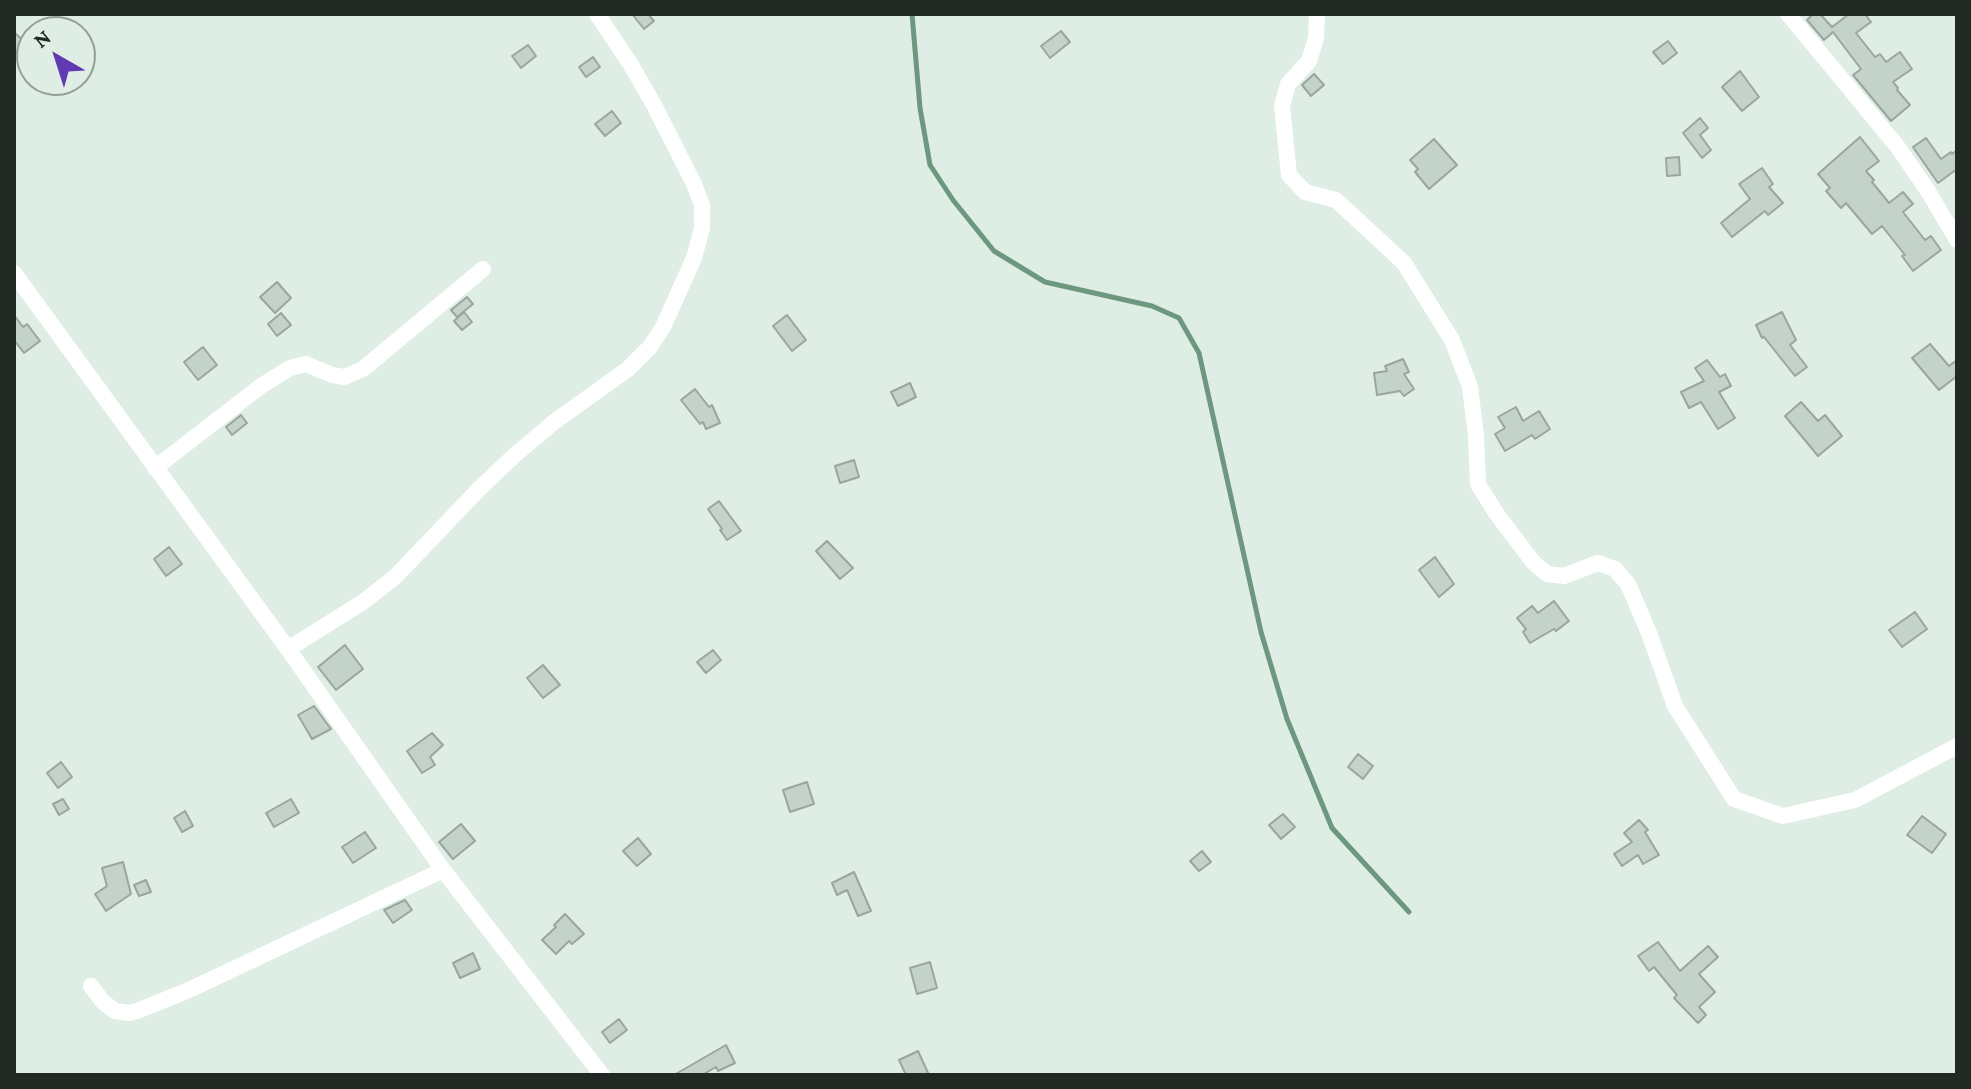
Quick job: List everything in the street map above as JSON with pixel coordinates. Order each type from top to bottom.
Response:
[{"type":"street","points":[[288,649],[363,602],[395,577],[516,454],[554,422],[628,369],[650,347],[663,327],[694,258],[702,228],[702,205],[654,105],[597,14]]},
{"type":"street","points":[[1317,14],[1316,38],[1309,61],[1288,84],[1282,106],[1289,175],[1305,192],[1336,200],[1404,263],[1452,340],[1470,387],[1478,484],[1533,562],[1547,574],[1564,576],[1598,563],[1615,569],[1628,584],[1675,706],[1734,799],[1783,816],[1855,800],[1957,746]]},
{"type":"street","points":[[1788,14],[1897,146],[1957,240]]},
{"type":"street","points":[[155,468],[261,386],[290,368],[306,364],[344,377],[363,369],[483,269]]},
{"type":"street","points":[[14,273],[288,649],[443,870],[602,1075]]},
{"type":"street","points":[[91,986],[103,1002],[115,1011],[137,1011],[189,990],[443,870]]},
{"type":"building","points":[[632,14],[648,14],[654,21],[644,29]]},
{"type":"building","points":[[1813,14],[1820,14],[1832,27],[1849,14],[1865,14],[1871,22],[1856,33],[1875,57],[1880,54],[1886,62],[1900,52],[1912,69],[1893,82],[1910,105],[1891,121],[1853,75],[1861,69],[1833,32],[1824,40],[1807,20]]},
{"type":"building","points":[[1061,31],[1070,42],[1050,58],[1041,46]]},
{"type":"building","points":[[1668,41],[1677,53],[1663,64],[1653,52]]},
{"type":"building","points":[[528,45],[536,56],[521,68],[512,56]]},
{"type":"building","points":[[593,57],[600,67],[586,77],[579,67]]},
{"type":"building","points":[[1740,71],[1759,97],[1742,111],[1722,87]]},
{"type":"building","points":[[1314,74],[1324,85],[1311,96],[1302,85]]},
{"type":"building","points":[[612,111],[621,123],[605,136],[595,124]]},
{"type":"building","points":[[1700,118],[1708,128],[1700,135],[1711,150],[1702,158],[1683,133]]},
{"type":"building","points":[[1860,137],[1879,161],[1866,171],[1874,180],[1872,182],[1889,203],[1903,192],[1913,204],[1903,212],[1925,240],[1931,236],[1941,250],[1913,271],[1902,256],[1905,255],[1882,226],[1872,234],[1846,203],[1841,208],[1826,191],[1830,188],[1818,174]]},
{"type":"building","points":[[1926,138],[1941,159],[1957,150],[1957,169],[1938,183],[1913,147]]},
{"type":"building","points":[[1434,139],[1457,165],[1429,189],[1410,160]]},
{"type":"building","points":[[1679,157],[1680,175],[1667,176],[1666,158]]},
{"type":"building","points":[[1762,168],[1773,184],[1769,187],[1783,203],[1768,215],[1765,211],[1732,237],[1721,223],[1750,199],[1739,184]]},
{"type":"building","points":[[277,282],[291,298],[275,313],[260,297]]},
{"type":"building","points":[[467,297],[473,304],[457,317],[451,310]]},
{"type":"building","points":[[464,312],[472,322],[462,330],[454,321]]},
{"type":"building","points":[[1782,312],[1796,340],[1790,345],[1807,367],[1795,376],[1762,338],[1756,325]]},
{"type":"building","points":[[281,313],[291,325],[277,336],[268,324]]},
{"type":"building","points":[[14,315],[23,327],[27,324],[40,341],[24,353],[14,340]]},
{"type":"building","points":[[787,315],[806,340],[792,351],[773,326]]},
{"type":"building","points":[[1930,344],[1949,366],[1957,360],[1957,376],[1939,390],[1912,358]]},
{"type":"building","points":[[203,347],[217,365],[198,380],[184,362]]},
{"type":"building","points":[[1403,359],[1409,372],[1404,374],[1414,389],[1404,396],[1400,391],[1377,395],[1374,373],[1387,371],[1385,366]]},
{"type":"building","points":[[1707,360],[1720,377],[1725,374],[1731,386],[1719,392],[1735,418],[1718,429],[1701,402],[1689,408],[1681,392],[1704,381],[1695,368]]},
{"type":"building","points":[[910,383],[916,397],[898,406],[891,392]]},
{"type":"building","points":[[695,389],[709,407],[712,405],[720,423],[706,429],[681,400]]},
{"type":"building","points":[[1801,402],[1818,421],[1825,415],[1842,436],[1818,456],[1785,416]]},
{"type":"building","points":[[1516,407],[1523,421],[1539,411],[1550,429],[1535,439],[1532,435],[1505,451],[1495,434],[1505,428],[1498,417]]},
{"type":"building","points":[[241,415],[247,423],[232,435],[226,427]]},
{"type":"building","points":[[854,460],[859,477],[840,483],[835,466]]},
{"type":"building","points":[[719,501],[741,531],[727,540],[708,509]]},
{"type":"building","points":[[827,541],[853,568],[840,579],[816,551]]},
{"type":"building","points":[[169,547],[182,564],[166,576],[154,559]]},
{"type":"building","points":[[1435,557],[1454,584],[1439,597],[1419,570]]},
{"type":"building","points":[[1554,601],[1569,621],[1530,643],[1523,632],[1526,629],[1517,618],[1532,606],[1538,613]]},
{"type":"building","points":[[1915,612],[1927,629],[1902,647],[1889,630]]},
{"type":"building","points":[[345,645],[363,669],[336,690],[318,667]]},
{"type":"building","points":[[713,650],[721,660],[706,673],[697,662]]},
{"type":"building","points":[[543,665],[560,685],[543,698],[527,678]]},
{"type":"building","points":[[314,706],[331,729],[312,739],[298,715]]},
{"type":"building","points":[[432,733],[443,745],[430,757],[435,765],[422,773],[407,751]]},
{"type":"building","points":[[1358,754],[1373,766],[1363,779],[1348,767]]},
{"type":"building","points":[[61,762],[72,777],[58,788],[47,773]]},
{"type":"building","points":[[807,782],[814,804],[790,812],[783,790]]},
{"type":"building","points":[[63,799],[69,809],[59,815],[53,804]]},
{"type":"building","points":[[291,799],[299,813],[274,827],[266,813]]},
{"type":"building","points":[[185,811],[193,826],[182,832],[174,818]]},
{"type":"building","points":[[1283,814],[1295,827],[1281,839],[1269,825]]},
{"type":"building","points":[[1922,816],[1946,834],[1932,853],[1907,835]]},
{"type":"building","points":[[1639,820],[1648,830],[1645,832],[1659,855],[1643,864],[1638,855],[1622,866],[1614,854],[1632,842],[1624,833]]},
{"type":"building","points":[[461,824],[475,841],[453,859],[439,842]]},
{"type":"building","points":[[365,832],[376,848],[353,863],[342,847]]},
{"type":"building","points":[[638,838],[651,854],[637,866],[623,851]]},
{"type":"building","points":[[1202,851],[1211,862],[1199,871],[1190,861]]},
{"type":"building","points":[[123,862],[131,894],[106,911],[95,894],[107,886],[102,868]]},
{"type":"building","points":[[854,872],[871,911],[858,916],[847,890],[837,895],[832,883]]},
{"type":"building","points":[[146,880],[151,892],[139,896],[134,885]]},
{"type":"building","points":[[405,900],[412,910],[393,923],[384,910]]},
{"type":"building","points":[[565,914],[584,934],[572,944],[569,941],[556,954],[542,940]]},
{"type":"building","points":[[1658,942],[1680,971],[1708,946],[1718,957],[1699,974],[1715,992],[1699,1007],[1706,1015],[1698,1023],[1674,998],[1677,995],[1654,967],[1649,971],[1638,956]]},
{"type":"building","points":[[473,953],[480,969],[460,978],[453,963]]},
{"type":"building","points":[[930,962],[937,988],[917,994],[910,968]]},
{"type":"building","points":[[619,1019],[627,1030],[610,1043],[602,1032]]},
{"type":"building","points":[[726,1045],[735,1063],[718,1071],[716,1067],[702,1075],[674,1075]]},
{"type":"building","points":[[918,1051],[929,1075],[906,1075],[899,1060]]},
{"type":"waterway","points":[[912,14],[920,108],[930,165],[953,200],[994,251],[1045,282],[1152,306],[1179,318],[1199,353],[1261,632],[1287,719],[1332,828],[1409,912]]}]
